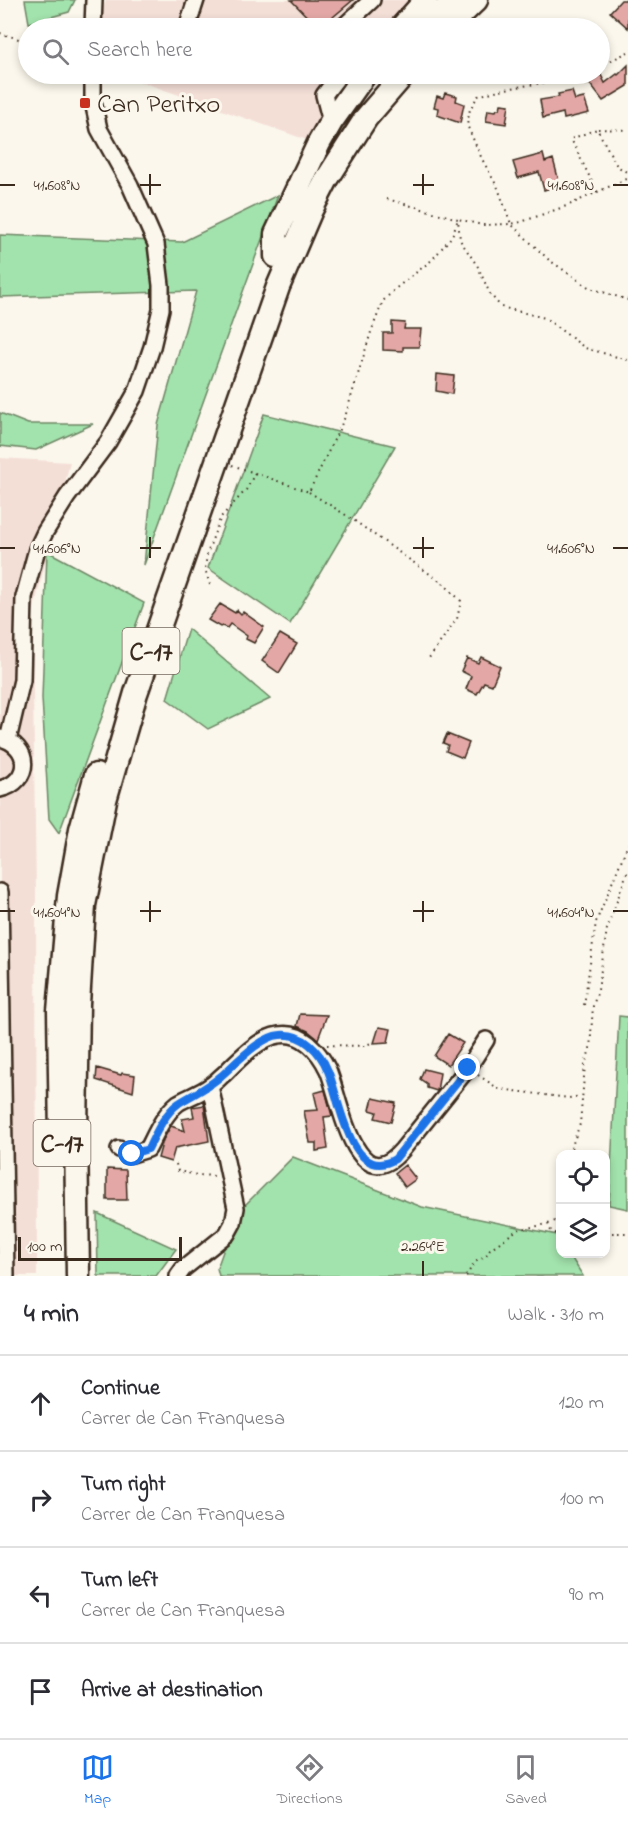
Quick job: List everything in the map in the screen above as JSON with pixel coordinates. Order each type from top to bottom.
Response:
[{"type":"highway","points":[[410,18],[426,0]]},
{"type":"highway","points":[[436,18],[455,0]]},
{"type":"highway","points":[[457,18],[476,0]]},
{"type":"highway","points":[[276,256],[276,234],[331,122],[357,84]]},
{"type":"highway","name":"C-17","points":[[64,1276],[59,1011],[69,896],[81,829],[122,688],[276,256],[302,199],[325,158],[347,123],[378,84]]},
{"type":"highway","name":"C-17","points":[[78,1276],[78,1004],[84,905],[105,800],[130,714],[278,287],[327,179],[366,118],[395,84]]},
{"type":"street","points":[[94,0],[94,18]]},
{"type":"street","points":[[190,18],[196,0]]},
{"type":"street","points":[[353,18],[372,0]]},
{"type":"street","points":[[1,791],[16,782],[24,767],[21,751],[4,739],[22,680],[24,597],[37,549],[67,497],[108,442],[137,391],[152,347],[161,309],[161,285],[156,244],[130,185],[99,129],[93,102],[93,84]]},
{"type":"street","points":[[331,122],[324,95],[332,84]]},
{"type":"street","points":[[0,892],[6,1276]]},
{"type":"street","points":[[119,1149],[132,1154],[148,1149],[164,1119],[177,1104],[210,1086],[252,1048],[278,1034],[295,1036],[312,1046],[328,1070],[343,1121],[351,1139],[362,1156],[373,1163],[386,1164],[395,1159],[468,1068],[486,1040]]},
{"type":"street","points":[[178,1276],[183,1269],[227,1234],[233,1223],[236,1208],[210,1086]]},
{"type":"path","points":[[0,33],[18,39]]},
{"type":"path","points":[[610,61],[628,52]]},
{"type":"path","points":[[535,84],[478,96],[470,109],[467,125],[498,188],[511,224],[549,260],[590,288],[628,300]]},
{"type":"path","points":[[597,192],[571,140],[597,129],[628,130]]},
{"type":"path","points":[[597,129],[617,166],[628,173]]},
{"type":"path","points":[[387,199],[483,225],[511,224],[569,205],[628,178]]},
{"type":"path","points":[[458,219],[460,240],[478,267],[490,294],[501,307],[545,318],[585,348],[628,360]]},
{"type":"path","points":[[309,492],[345,417],[383,301],[432,260],[452,236],[458,219]]},
{"type":"path","points":[[218,460],[309,492],[349,517],[444,584],[461,601],[457,619],[429,658]]},
{"type":"path","points":[[210,585],[205,569],[207,554],[216,529],[221,517],[246,490],[255,473]]},
{"type":"path","points":[[584,1005],[596,922],[628,844]]},
{"type":"path","points":[[571,1150],[580,1124],[593,1006],[598,990],[607,929],[628,870]]},
{"type":"path","points":[[312,1046],[364,1046],[373,1042]]},
{"type":"path","points":[[468,1068],[499,1089],[569,1098],[582,1095]]},
{"type":"path","points":[[176,1164],[178,1171],[197,1176],[217,1176],[230,1172]]},
{"type":"path","points":[[466,1276],[475,1262],[485,1257],[490,1249],[517,1230],[556,1221]]},
{"type":"path","points":[[548,1224],[551,1231],[556,1233]]},
{"type":"path","points":[[610,1233],[628,1233]]},
{"type":"shaded area","points":[[106,0],[411,0],[398,18],[100,18]]},
{"type":"shaded area","points":[[148,84],[351,84],[310,141]]},
{"type":"shaded area","points":[[0,458],[70,462],[32,617],[36,892],[37,1276],[0,1276]]},
{"type":"green space","points":[[25,0],[75,0],[69,12],[47,18],[28,18]]},
{"type":"green space","points":[[278,195],[144,565],[158,425],[196,291],[0,297],[0,235],[182,242]]},
{"type":"green space","points":[[0,413],[28,424],[93,424],[36,450],[0,446]]},
{"type":"green space","points":[[264,414],[395,446],[290,624],[208,568]]},
{"type":"green space","points":[[47,551],[144,603],[59,833],[49,819],[42,698]]},
{"type":"green space","points":[[188,629],[270,699],[208,729],[167,699]]},
{"type":"green space","points":[[619,1016],[628,1017],[628,1209],[610,1205]]},
{"type":"green space","points":[[293,1157],[422,1207],[556,1235],[556,1258],[572,1258],[583,1276],[219,1276],[217,1268],[237,1213]]},
{"type":"green space","points":[[97,1213],[176,1249],[156,1276],[98,1276]]},
{"type":"building","points":[[291,0],[353,0],[332,18],[308,18]]},
{"type":"building","points":[[621,0],[628,0],[628,28],[610,12]]},
{"type":"building","points":[[628,65],[628,86],[603,101],[590,84],[610,84],[610,79]]},
{"type":"building","points":[[572,91],[575,100],[584,98],[589,113],[564,119],[563,113],[543,118],[540,100],[559,97],[558,94]]},
{"type":"building","points":[[445,93],[457,96],[456,101],[464,104],[460,123],[437,115],[438,108],[434,107],[437,96],[443,98]]},
{"type":"building","points":[[501,104],[509,105],[506,124],[486,121],[488,110],[496,111],[500,109]]},
{"type":"building","points":[[543,154],[545,162],[553,159],[560,185],[544,190],[539,172],[518,178],[513,162]]},
{"type":"building","points":[[392,322],[405,323],[404,329],[421,329],[419,347],[403,347],[403,351],[383,350],[383,333],[392,333]]},
{"type":"building","points":[[437,374],[454,376],[452,394],[436,391]]},
{"type":"building","points":[[220,604],[235,613],[237,610],[241,614],[243,612],[264,627],[254,643],[246,639],[247,636],[230,624],[227,628],[220,627],[208,620]]},
{"type":"building","points":[[280,634],[297,644],[279,673],[262,661]]},
{"type":"building","points":[[481,657],[500,666],[492,685],[484,682],[477,694],[466,689],[471,676],[461,671],[467,658],[478,663]]},
{"type":"building","points":[[447,734],[469,743],[463,758],[446,751],[448,745],[443,743]]},
{"type":"building","points":[[300,1014],[327,1015],[318,1039],[297,1026]]},
{"type":"building","points":[[379,1027],[391,1029],[388,1042],[374,1043]]},
{"type":"building","points":[[448,1034],[463,1043],[448,1065],[434,1056]]},
{"type":"building","points":[[97,1068],[121,1075],[122,1073],[135,1075],[133,1092],[96,1080]]},
{"type":"building","points":[[424,1069],[440,1073],[437,1091],[427,1088],[427,1084],[420,1079]]},
{"type":"building","points":[[325,1090],[332,1116],[324,1117],[328,1149],[316,1151],[316,1143],[310,1143],[304,1111],[318,1110],[314,1093]]},
{"type":"building","points":[[373,1098],[396,1103],[391,1122],[375,1118],[377,1112],[370,1110]]},
{"type":"building","points":[[204,1105],[209,1141],[175,1148],[171,1162],[158,1158],[163,1140],[171,1126],[185,1131],[182,1119],[194,1117],[192,1107]]},
{"type":"building","points":[[405,1165],[416,1179],[405,1187],[395,1173]]},
{"type":"building","points":[[107,1169],[126,1170],[127,1200],[107,1200]]},
{"type":"place","name":"Can Peritxo","points":[[85,103]]},
{"type":"route","points":[[132,1154],[148,1149],[164,1119],[177,1104],[210,1086],[252,1048],[278,1034],[295,1036],[311,1045],[328,1070],[343,1121],[351,1139],[362,1156],[373,1163],[386,1164],[395,1159],[468,1068]]}]
